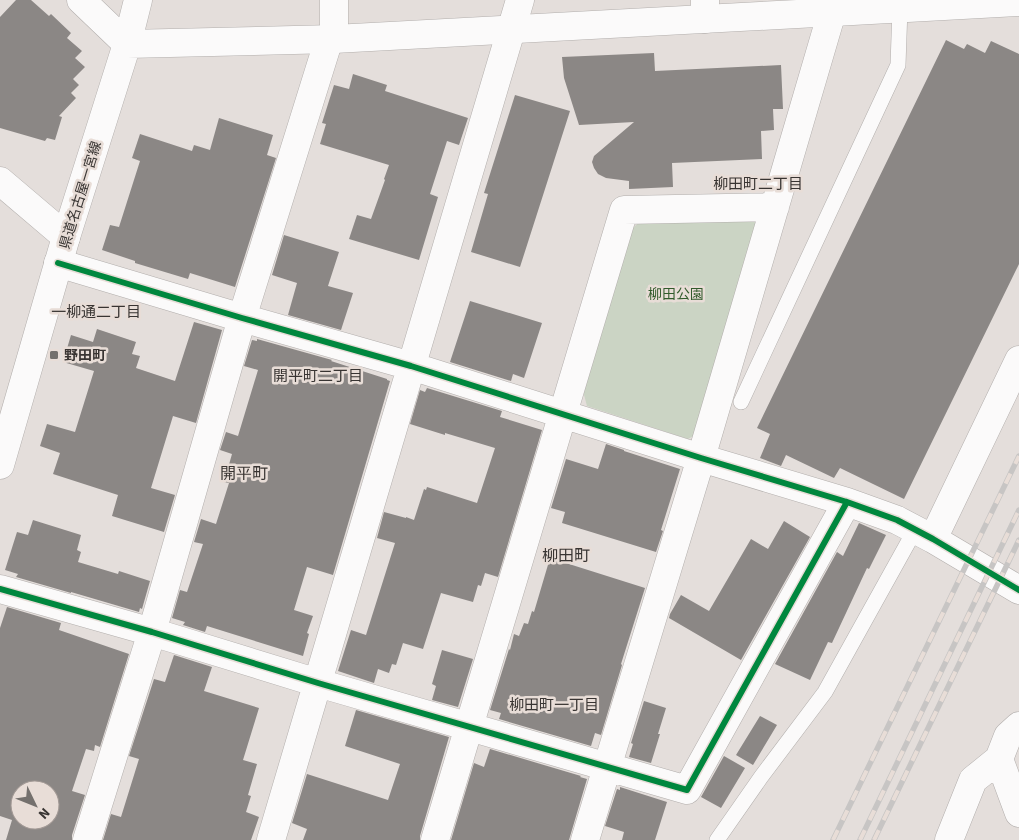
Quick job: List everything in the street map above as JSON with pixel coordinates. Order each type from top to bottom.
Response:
[{"type":"street","points":[[81,0],[127,44],[332,39],[512,30],[705,9],[900,8],[1019,2]]},
{"type":"street","name":"県道名古屋一宮線","points":[[0,465],[58,263],[127,44],[138,0]]},
{"type":"street","points":[[87,840],[152,632],[242,318],[332,39],[334,0]]},
{"type":"street","points":[[271,840],[520,0]]},
{"type":"street","points":[[585,840],[775,207],[840,8]]},
{"type":"street","points":[[0,182],[66,237]]},
{"type":"street","points":[[435,840],[624,210],[775,207]]},
{"type":"street","points":[[58,263],[411,366],[847,502],[897,520],[1019,590]]},
{"type":"street","points":[[924,534],[1019,360]]},
{"type":"street","points":[[0,589],[687,790],[847,502]]},
{"type":"street","points":[[948,840],[973,780],[998,759],[1008,736],[1019,726]]},
{"type":"street","points":[[998,759],[1019,813]]},
{"type":"lane","points":[[740,402],[898,65],[900,8]]},
{"type":"lane","points":[[717,840],[825,692],[924,534]]},
{"type":"green space","name":"柳田公園","points":[[751,216],[760,231],[697,434],[688,439],[587,406],[583,391],[629,231],[641,221]]},
{"type":"building","points":[[16,0],[31,0],[49,16],[51,14],[71,33],[67,38],[82,51],[75,58],[85,67],[73,79],[79,85],[71,93],[76,98],[59,116],[62,117],[55,140],[47,138],[45,141],[0,128],[0,17]]},
{"type":"building","points":[[946,40],[964,49],[967,44],[985,53],[991,41],[1019,54],[1019,264],[904,499],[840,468],[834,478],[786,455],[781,466],[760,458],[770,434],[757,428]]},
{"type":"building","points":[[654,53],[655,71],[781,65],[783,109],[773,109],[774,130],[761,131],[762,159],[672,163],[673,187],[629,189],[629,181],[606,178],[598,174],[592,162],[594,156],[634,122],[579,125],[564,78],[562,57]]},
{"type":"building","points":[[353,74],[387,85],[385,91],[468,118],[459,145],[447,141],[430,194],[438,197],[419,260],[349,239],[357,215],[371,219],[389,165],[320,144],[326,124],[322,123],[334,85],[349,89]]},
{"type":"building","points":[[515,95],[570,111],[520,267],[471,252],[488,194],[484,193]]},
{"type":"building","points":[[219,118],[273,135],[267,155],[276,158],[235,287],[190,273],[188,279],[135,263],[135,261],[102,250],[110,225],[119,227],[140,161],[132,158],[140,134],[192,151],[194,145],[210,150]]},
{"type":"building","points":[[284,235],[339,252],[328,286],[353,293],[341,330],[288,315],[297,283],[272,275]]},
{"type":"building","points":[[470,301],[542,323],[524,378],[513,374],[511,381],[450,362]]},
{"type":"building","points":[[194,322],[222,330],[196,423],[173,416],[151,488],[175,495],[164,532],[112,516],[118,495],[53,474],[60,453],[40,446],[47,424],[75,432],[94,371],[63,362],[71,335],[93,342],[97,329],[136,342],[132,354],[140,356],[136,368],[175,381]]},
{"type":"building","points":[[257,339],[332,360],[390,381],[333,575],[307,567],[294,610],[313,616],[307,633],[309,634],[303,656],[207,626],[205,632],[183,625],[185,622],[172,618],[180,590],[187,592],[203,544],[194,542],[201,519],[216,524],[229,483],[224,482],[232,454],[220,450],[226,432],[238,436],[258,370],[244,366],[252,340],[257,341]]},
{"type":"building","points":[[427,388],[502,411],[500,417],[542,430],[498,577],[485,573],[481,586],[478,585],[473,602],[441,593],[423,649],[403,643],[396,665],[392,664],[389,673],[378,669],[374,683],[338,671],[351,630],[366,635],[395,543],[377,538],[384,512],[414,520],[424,489],[426,490],[427,487],[477,503],[495,448],[410,424],[420,390],[425,392]]},
{"type":"building","points":[[606,444],[680,469],[656,552],[562,523],[565,512],[551,508],[566,459],[598,469]]},
{"type":"building","points":[[33,520],[81,535],[77,550],[81,552],[78,562],[118,574],[119,571],[150,581],[142,609],[140,608],[139,612],[71,593],[16,577],[18,574],[5,570],[17,532],[28,535]]},
{"type":"building","points":[[784,521],[810,537],[741,660],[669,618],[681,595],[709,611],[751,539],[768,549]]},
{"type":"building","points":[[859,523],[886,535],[869,569],[867,568],[832,643],[828,642],[810,680],[775,664],[837,552],[843,556]]},
{"type":"building","points":[[550,558],[645,588],[601,735],[595,733],[591,746],[499,719],[501,713],[490,710],[514,634],[519,636],[524,623],[528,624],[532,611],[534,612]]},
{"type":"building","points":[[7,607],[61,623],[59,630],[129,654],[100,747],[95,745],[94,751],[86,749],[72,791],[85,795],[72,840],[6,840],[10,827],[10,830],[60,830],[60,780],[10,780],[10,819],[0,816],[0,628]]},
{"type":"building","points":[[442,650],[473,659],[458,707],[432,700],[436,686],[432,684]]},
{"type":"building","points":[[174,655],[212,667],[204,691],[259,708],[243,760],[257,764],[248,795],[251,796],[246,812],[259,817],[251,840],[103,840],[111,814],[121,817],[139,759],[129,756],[154,679],[165,682]]},
{"type":"building","points":[[644,701],[666,708],[651,763],[629,757],[633,744],[631,743]]},
{"type":"building","points":[[356,710],[449,737],[420,840],[303,840],[307,829],[292,823],[307,774],[388,800],[400,764],[345,746]]},
{"type":"building","points":[[760,716],[777,725],[753,765],[736,755]]},
{"type":"building","points":[[490,749],[587,779],[569,840],[451,840],[474,763],[484,767]]},
{"type":"building","points":[[724,756],[745,768],[721,808],[701,797]]},
{"type":"building","points":[[620,787],[667,802],[655,840],[622,840],[624,832],[605,826],[617,789],[620,790]]},
{"type":"railway","points":[[833,840],[1019,456]]},
{"type":"railway","points":[[860,840],[1019,510]]},
{"type":"railway","points":[[874,840],[1019,540]]},
{"type":"cycle path","points":[[58,263],[411,366],[847,502],[897,520],[1019,590]]},
{"type":"cycle path","points":[[0,589],[687,790],[847,502]]},
{"type":"place","name":"野田町","points":[[54,355]]},
{"type":"district","name":"柳田町二丁目","points":[[758,184]]},
{"type":"district","name":"一柳通二丁目","points":[[96,312]]},
{"type":"district","name":"開平町二丁目","points":[[318,376]]},
{"type":"district","name":"開平町","points":[[244,473]]},
{"type":"district","name":"柳田町","points":[[566,555]]},
{"type":"district","name":"柳田町一丁目","points":[[554,705]]}]
